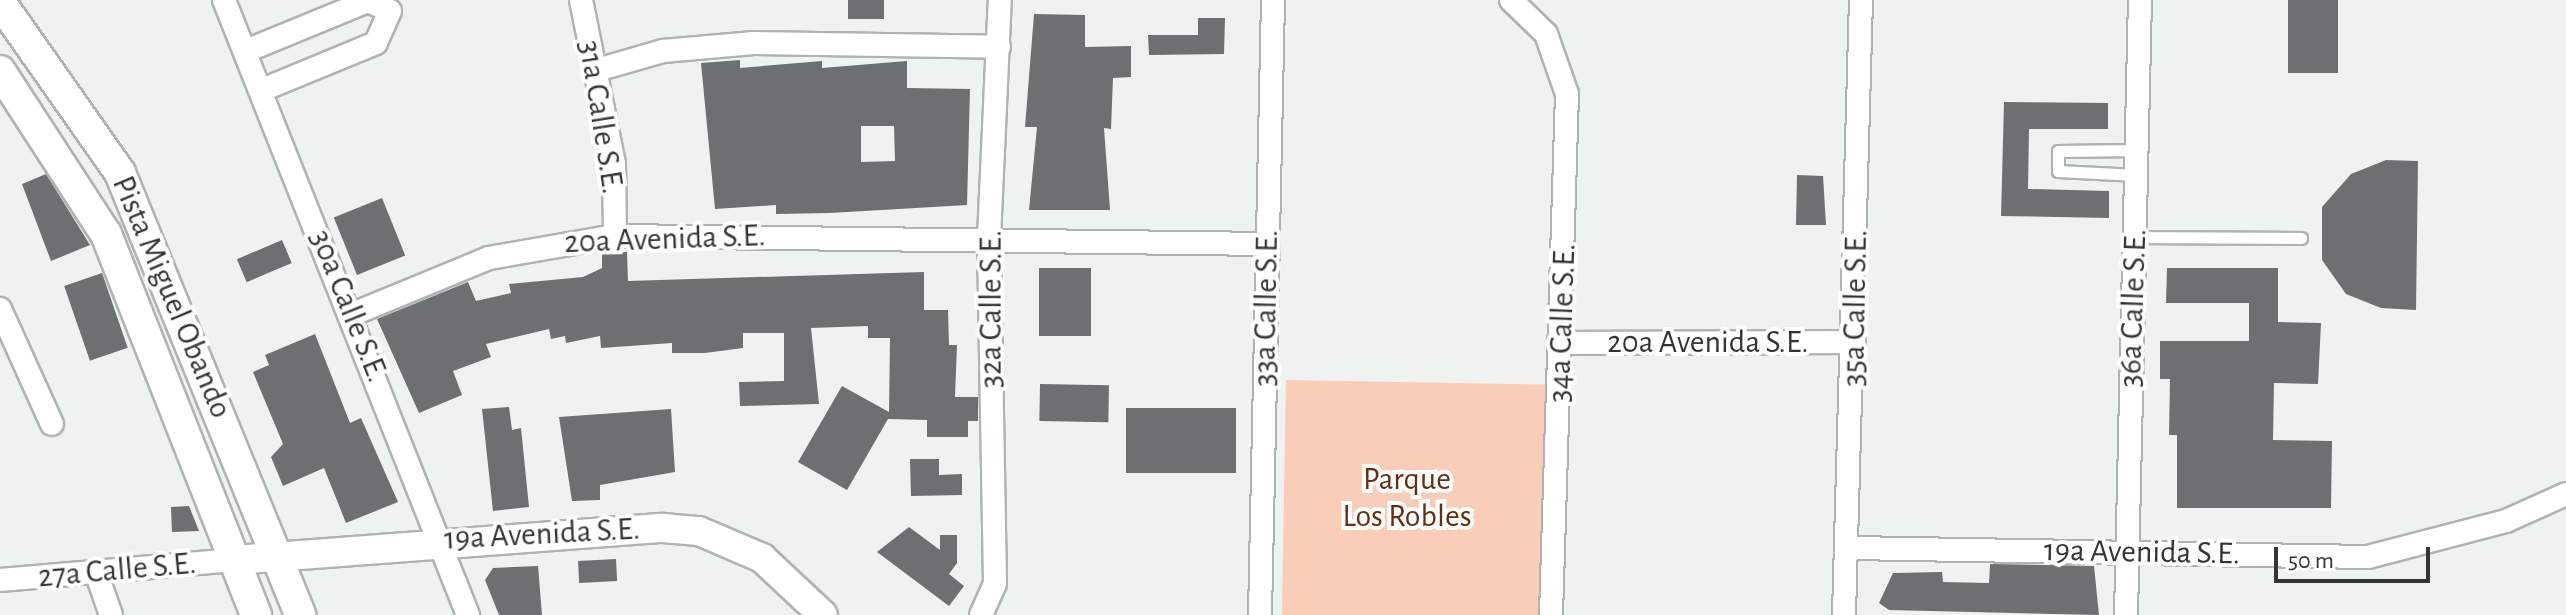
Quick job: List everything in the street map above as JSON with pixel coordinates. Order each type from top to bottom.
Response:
[{"type":"main road","name":"Pista Miguel Obando","points":[[9,4],[120,173],[300,615]]},
{"type":"main road","name":"Pista Miguel Obando","points":[[0,71],[106,234],[256,615]]},
{"type":"street","name":"30a Calle S.E.","points":[[224,0],[353,314],[468,615]]},
{"type":"street","name":"31a Calle S.E.","points":[[581,0],[614,164],[615,236]]},
{"type":"street","name":"32a Calle S.E.","points":[[981,615],[995,584],[989,238],[1000,0]]},
{"type":"street","name":"33a Calle S.E.","points":[[1260,615],[1273,0]]},
{"type":"street","name":"34a Calle S.E.","points":[[1511,0],[1546,34],[1567,94],[1562,343],[1551,615]]},
{"type":"street","name":"35a Calle S.E.","points":[[1844,615],[1851,548],[1861,0]]},
{"type":"street","name":"36a Calle S.E.","points":[[2126,615],[2140,0]]},
{"type":"street","points":[[246,51],[368,1],[390,11],[376,43],[262,90]]},
{"type":"street","points":[[597,70],[663,51],[754,43],[999,47]]},
{"type":"street","name":"20a Avenida S.E.","points":[[353,314],[489,258],[615,236],[989,238],[1267,244]]},
{"type":"street","points":[[0,309],[52,424]]},
{"type":"street","name":"20a Avenida S.E.","points":[[1562,343],[1854,342]]},
{"type":"street","name":"19a Avenida S.E.","points":[[1851,548],[2368,557],[2506,521],[2566,494]]},
{"type":"street","name":"19a Avenida S.E.","points":[[234,560],[439,540],[699,531],[762,558],[823,615]]},
{"type":"street","name":"27a Calle S.E.","points":[[0,580],[234,560]]},
{"type":"street","points":[[96,572],[111,615]]},
{"type":"lane","points":[[2137,175],[2058,171],[2058,151],[2138,150]]},
{"type":"lane","points":[[2136,237],[2301,238]]},
{"type":"green space","name":"Parque Los Robles","points":[[1286,380],[1550,385],[1546,615],[1282,615]]},
{"type":"building","points":[[848,0],[884,0],[884,19],[848,19]]},
{"type":"building","points":[[2288,0],[2338,0],[2338,73],[2288,73]]},
{"type":"building","points":[[1034,14],[1085,15],[1085,47],[1131,46],[1131,77],[1113,78],[1111,129],[1104,128],[1110,210],[1029,210],[1037,127],[1025,127]]},
{"type":"building","points":[[1198,18],[1225,18],[1224,54],[1149,55],[1148,35],[1198,35]]},
{"type":"building","points":[[740,60],[740,68],[822,61],[822,68],[907,61],[907,88],[970,89],[967,205],[776,214],[776,205],[715,209],[701,63]],"holes":[[[861,126],[894,126],[895,161],[861,162]]]},
{"type":"building","points":[[2004,102],[2108,103],[2108,129],[2029,129],[2028,189],[2109,191],[2109,218],[2001,216]]},
{"type":"building","points":[[2386,160],[2418,161],[2416,310],[2381,308],[2346,294],[2322,260],[2322,207],[2351,174]]},
{"type":"building","points":[[46,174],[90,245],[51,261],[22,184]]},
{"type":"building","points":[[1797,175],[1823,176],[1826,225],[1796,225]]},
{"type":"building","points":[[382,198],[405,255],[357,275],[334,217]]},
{"type":"building","points":[[282,240],[292,263],[247,282],[237,259]]},
{"type":"building","points":[[627,252],[628,281],[924,272],[924,310],[948,310],[949,345],[957,345],[955,397],[978,397],[978,421],[968,421],[968,437],[927,437],[927,420],[888,419],[847,490],[798,462],[842,386],[889,412],[890,338],[868,338],[868,326],[811,328],[819,404],[740,406],[739,382],[784,381],[784,333],[743,333],[743,348],[672,353],[672,343],[601,348],[600,336],[566,343],[565,336],[551,339],[549,329],[486,344],[491,357],[453,371],[462,395],[419,413],[377,319],[468,282],[476,301],[511,293],[509,284],[583,277],[602,268],[602,253]]},
{"type":"building","points":[[1039,268],[1091,268],[1091,336],[1039,336]]},
{"type":"building","points":[[2167,268],[2278,268],[2278,322],[2321,323],[2318,384],[2274,383],[2273,440],[2332,441],[2331,508],[2177,508],[2177,435],[2169,435],[2170,379],[2160,379],[2160,341],[2249,341],[2249,303],[2166,303]]},
{"type":"building","points":[[102,273],[128,348],[90,361],[64,286]]},
{"type":"building","points":[[315,334],[350,423],[361,418],[398,502],[346,523],[324,468],[283,486],[271,457],[283,444],[253,372],[269,365],[265,355]]},
{"type":"building","points":[[1040,384],[1109,385],[1108,422],[1039,421]]},
{"type":"building","points":[[509,407],[512,430],[521,428],[529,507],[493,511],[482,409]]},
{"type":"building","points":[[1126,408],[1236,408],[1236,473],[1126,473]]},
{"type":"building","points":[[671,409],[675,472],[600,485],[600,500],[572,501],[559,417]]},
{"type":"building","points":[[910,459],[939,459],[939,475],[962,474],[962,495],[911,496]]},
{"type":"building","points":[[189,506],[199,531],[172,532],[171,507]]},
{"type":"building","points":[[909,527],[940,550],[940,535],[957,535],[957,563],[949,574],[964,586],[949,606],[877,552]]},
{"type":"building","points":[[616,559],[617,581],[579,583],[578,561]]},
{"type":"building","points":[[1990,564],[2094,566],[2099,615],[1889,610],[1879,603],[1893,573],[1942,572],[1943,582],[1989,583]]},
{"type":"building","points":[[538,566],[542,615],[499,615],[485,580],[493,568]]}]
